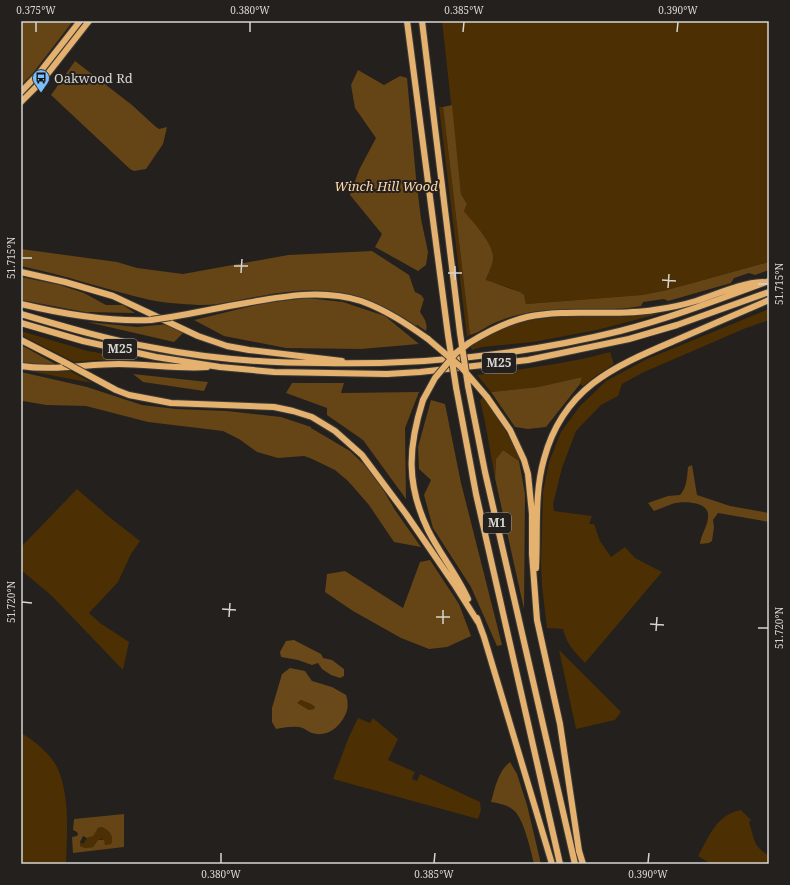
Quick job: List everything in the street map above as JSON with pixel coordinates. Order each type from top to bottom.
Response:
[{"type":"highway","points":[[21,92],[40,72],[80,21]]},
{"type":"highway","points":[[21,102],[47,75],[89,21]]},
{"type":"highway","name":"M1","points":[[407,21],[456,387],[476,494],[560,864]]},
{"type":"highway","name":"M1","points":[[422,21],[460,333],[468,386],[485,472],[576,864]]},
{"type":"highway","name":"M25","points":[[21,272],[65,282],[113,296],[198,336],[227,346],[333,359],[359,364]]},
{"type":"highway","points":[[552,864],[491,659],[478,622],[462,586],[420,512],[411,474],[411,453],[415,423],[423,400],[435,378],[456,353],[469,342],[496,327],[526,317],[556,313],[618,314],[655,310],[695,301],[750,283],[768,282]]},
{"type":"highway","name":"M25","points":[[21,314],[90,334],[155,348],[209,356],[287,363],[359,364],[468,358],[573,341],[620,330],[701,307],[768,282]]},
{"type":"highway","name":"M25","points":[[21,323],[83,341],[156,357],[220,367],[274,372],[387,374],[420,372],[528,360],[628,339],[677,325],[769,292]]},
{"type":"highway","points":[[21,304],[95,318],[151,320],[275,297],[323,294],[347,298],[373,306],[402,321],[428,338],[462,368],[488,397],[513,436],[524,460],[528,474],[532,514],[532,554],[537,620],[560,724],[582,864]]},
{"type":"highway","points":[[534,593],[537,551],[538,499],[543,460],[549,441],[558,422],[570,405],[583,390],[614,368],[769,300]]},
{"type":"highway","points":[[21,340],[116,390],[129,395],[171,403],[274,407],[312,417],[336,431],[362,455],[406,514],[478,622]]},
{"type":"highway","name":"M25","points":[[21,366],[54,368],[144,364],[188,368],[220,367]]},
{"type":"shaded area","points":[[442,21],[769,21],[769,262],[667,290],[642,295],[526,304],[524,298],[516,290],[486,281],[493,258],[489,245],[464,211],[467,204],[461,194]]},
{"type":"shaded area","points":[[439,107],[443,107],[470,335],[467,337]]},
{"type":"shaded area","points":[[769,309],[769,320],[746,328],[644,372],[622,384],[618,396],[601,405],[576,431],[562,468],[553,504],[554,511],[592,516],[589,524],[594,524],[600,541],[611,557],[625,547],[635,558],[662,572],[585,663],[569,644],[563,629],[547,628],[542,586],[541,565],[543,492],[549,462],[561,432],[580,406],[606,381],[647,359]]},
{"type":"shaded area","points":[[658,314],[597,330],[533,342],[482,347],[472,350],[470,346],[488,335],[506,327],[544,318],[584,316],[624,317]]},
{"type":"shaded area","points":[[21,331],[88,351],[129,358],[129,360],[74,362],[21,335]]},
{"type":"shaded area","points":[[610,352],[614,364],[583,386],[580,384],[582,377],[538,387],[491,392],[477,375],[561,363]]},
{"type":"shaded area","points":[[70,371],[92,383],[34,372]]},
{"type":"shaded area","points":[[483,397],[512,442],[519,458],[519,461],[503,450],[496,459],[495,478],[480,400]]},
{"type":"shaded area","points":[[77,489],[140,541],[131,554],[118,582],[89,613],[100,623],[129,642],[123,670],[52,596],[21,570],[21,547]]},
{"type":"shaded area","points":[[294,640],[321,654],[323,658],[332,660],[344,669],[344,676],[340,678],[331,675],[322,669],[318,663],[312,665],[298,660],[281,657],[280,652],[286,641]]},
{"type":"shaded area","points":[[559,650],[621,712],[615,720],[576,729]]},
{"type":"shaded area","points":[[290,668],[305,671],[312,681],[332,687],[346,695],[348,701],[347,710],[340,723],[330,732],[321,734],[312,733],[300,727],[276,729],[272,722],[272,708],[282,674]],"holes":[[[301,700],[315,707],[314,709],[309,710],[297,703]]]},
{"type":"shaded area","points":[[301,700],[311,704],[315,707],[314,709],[309,710],[296,703]]},
{"type":"shaded area","points":[[358,718],[370,723],[373,718],[398,739],[388,760],[415,772],[412,779],[417,781],[420,774],[480,802],[481,810],[478,819],[333,779],[348,739]]},
{"type":"shaded area","points":[[21,733],[47,753],[55,763],[62,780],[67,816],[66,864],[21,864]]},
{"type":"shaded area","points":[[741,810],[751,820],[749,822],[755,842],[760,849],[769,855],[769,864],[711,864],[698,856],[710,834],[720,821],[725,816]]},
{"type":"shaded area","points":[[101,827],[111,834],[111,844],[105,845],[102,839],[98,840],[93,847],[85,848],[80,846],[80,842],[83,844],[87,838],[91,837],[98,828]]},
{"type":"green space","points":[[21,21],[73,21],[33,73],[21,85]]},
{"type":"green space","points":[[75,61],[132,105],[156,127],[159,129],[167,127],[163,144],[146,169],[134,171],[130,169],[51,95]]},
{"type":"green space","name":"Winch Hill Wood","points":[[358,70],[384,85],[400,76],[407,78],[416,178],[421,219],[428,252],[426,265],[418,271],[375,247],[382,234],[350,195],[359,170],[376,138],[355,108],[351,85]]},
{"type":"green space","points":[[452,105],[461,194],[467,204],[464,211],[487,240],[492,253],[493,259],[486,280],[520,292],[524,295],[526,304],[642,295],[667,290],[769,262],[769,270],[755,275],[749,273],[734,278],[731,283],[668,301],[664,299],[643,302],[641,306],[613,309],[541,311],[523,314],[500,320],[470,335],[443,107]]},
{"type":"green space","points":[[21,249],[117,262],[137,268],[183,274],[288,255],[372,251],[409,275],[415,292],[421,295],[424,299],[420,312],[426,323],[426,331],[379,305],[342,293],[323,291],[283,292],[206,305],[150,300],[21,266]]},
{"type":"green space","points":[[21,277],[60,285],[84,293],[106,305],[123,305],[135,313],[85,312],[21,300]]},
{"type":"green space","points":[[307,298],[343,302],[385,316],[419,344],[361,349],[286,348],[224,336],[194,320],[264,303]]},
{"type":"green space","points":[[87,322],[137,327],[168,324],[183,333],[174,342]]},
{"type":"green space","points":[[21,345],[59,366],[21,364]]},
{"type":"green space","points":[[21,372],[87,387],[142,405],[176,409],[227,411],[281,417],[311,427],[350,451],[374,474],[395,510],[421,547],[394,542],[369,505],[348,481],[335,470],[310,458],[304,456],[278,458],[257,452],[239,439],[223,431],[148,422],[86,406],[46,405],[23,401],[21,400]]},
{"type":"green space","points":[[133,374],[208,382],[204,391],[143,382]]},
{"type":"green space","points":[[582,377],[580,384],[546,427],[528,429],[515,427],[491,392],[538,387]]},
{"type":"green space","points":[[292,383],[344,383],[341,393],[419,392],[405,428],[406,499],[363,440],[327,415],[327,408],[286,393]]},
{"type":"green space","points":[[431,400],[445,404],[461,483],[502,645],[497,646],[471,587],[433,528],[424,495],[431,480],[419,469],[418,447]]},
{"type":"green space","points":[[503,450],[519,461],[525,494],[524,609],[495,478],[496,459]]},
{"type":"green space","points":[[692,465],[697,495],[730,506],[769,513],[769,522],[718,513],[713,520],[714,527],[712,541],[709,543],[700,544],[708,514],[707,510],[699,504],[681,502],[654,511],[648,503],[668,496],[680,495],[687,478],[688,467]]},
{"type":"green space","points":[[430,560],[459,604],[471,636],[447,647],[429,649],[401,638],[353,611],[325,592],[327,574],[345,571],[403,608],[420,562]]},
{"type":"green space","points":[[510,762],[517,774],[527,805],[541,864],[534,864],[526,834],[520,818],[516,813],[508,806],[491,802],[500,775]]},
{"type":"green space","points":[[124,814],[124,847],[73,853],[72,837],[77,836],[78,834],[73,830],[74,819]],"holes":[[[101,827],[111,834],[111,844],[105,845],[104,840],[98,840],[93,847],[85,848],[80,846],[83,836],[87,838],[93,836],[98,828]]]},
{"type":"place","name":"Oakwood Rd","points":[[41,93]]}]
